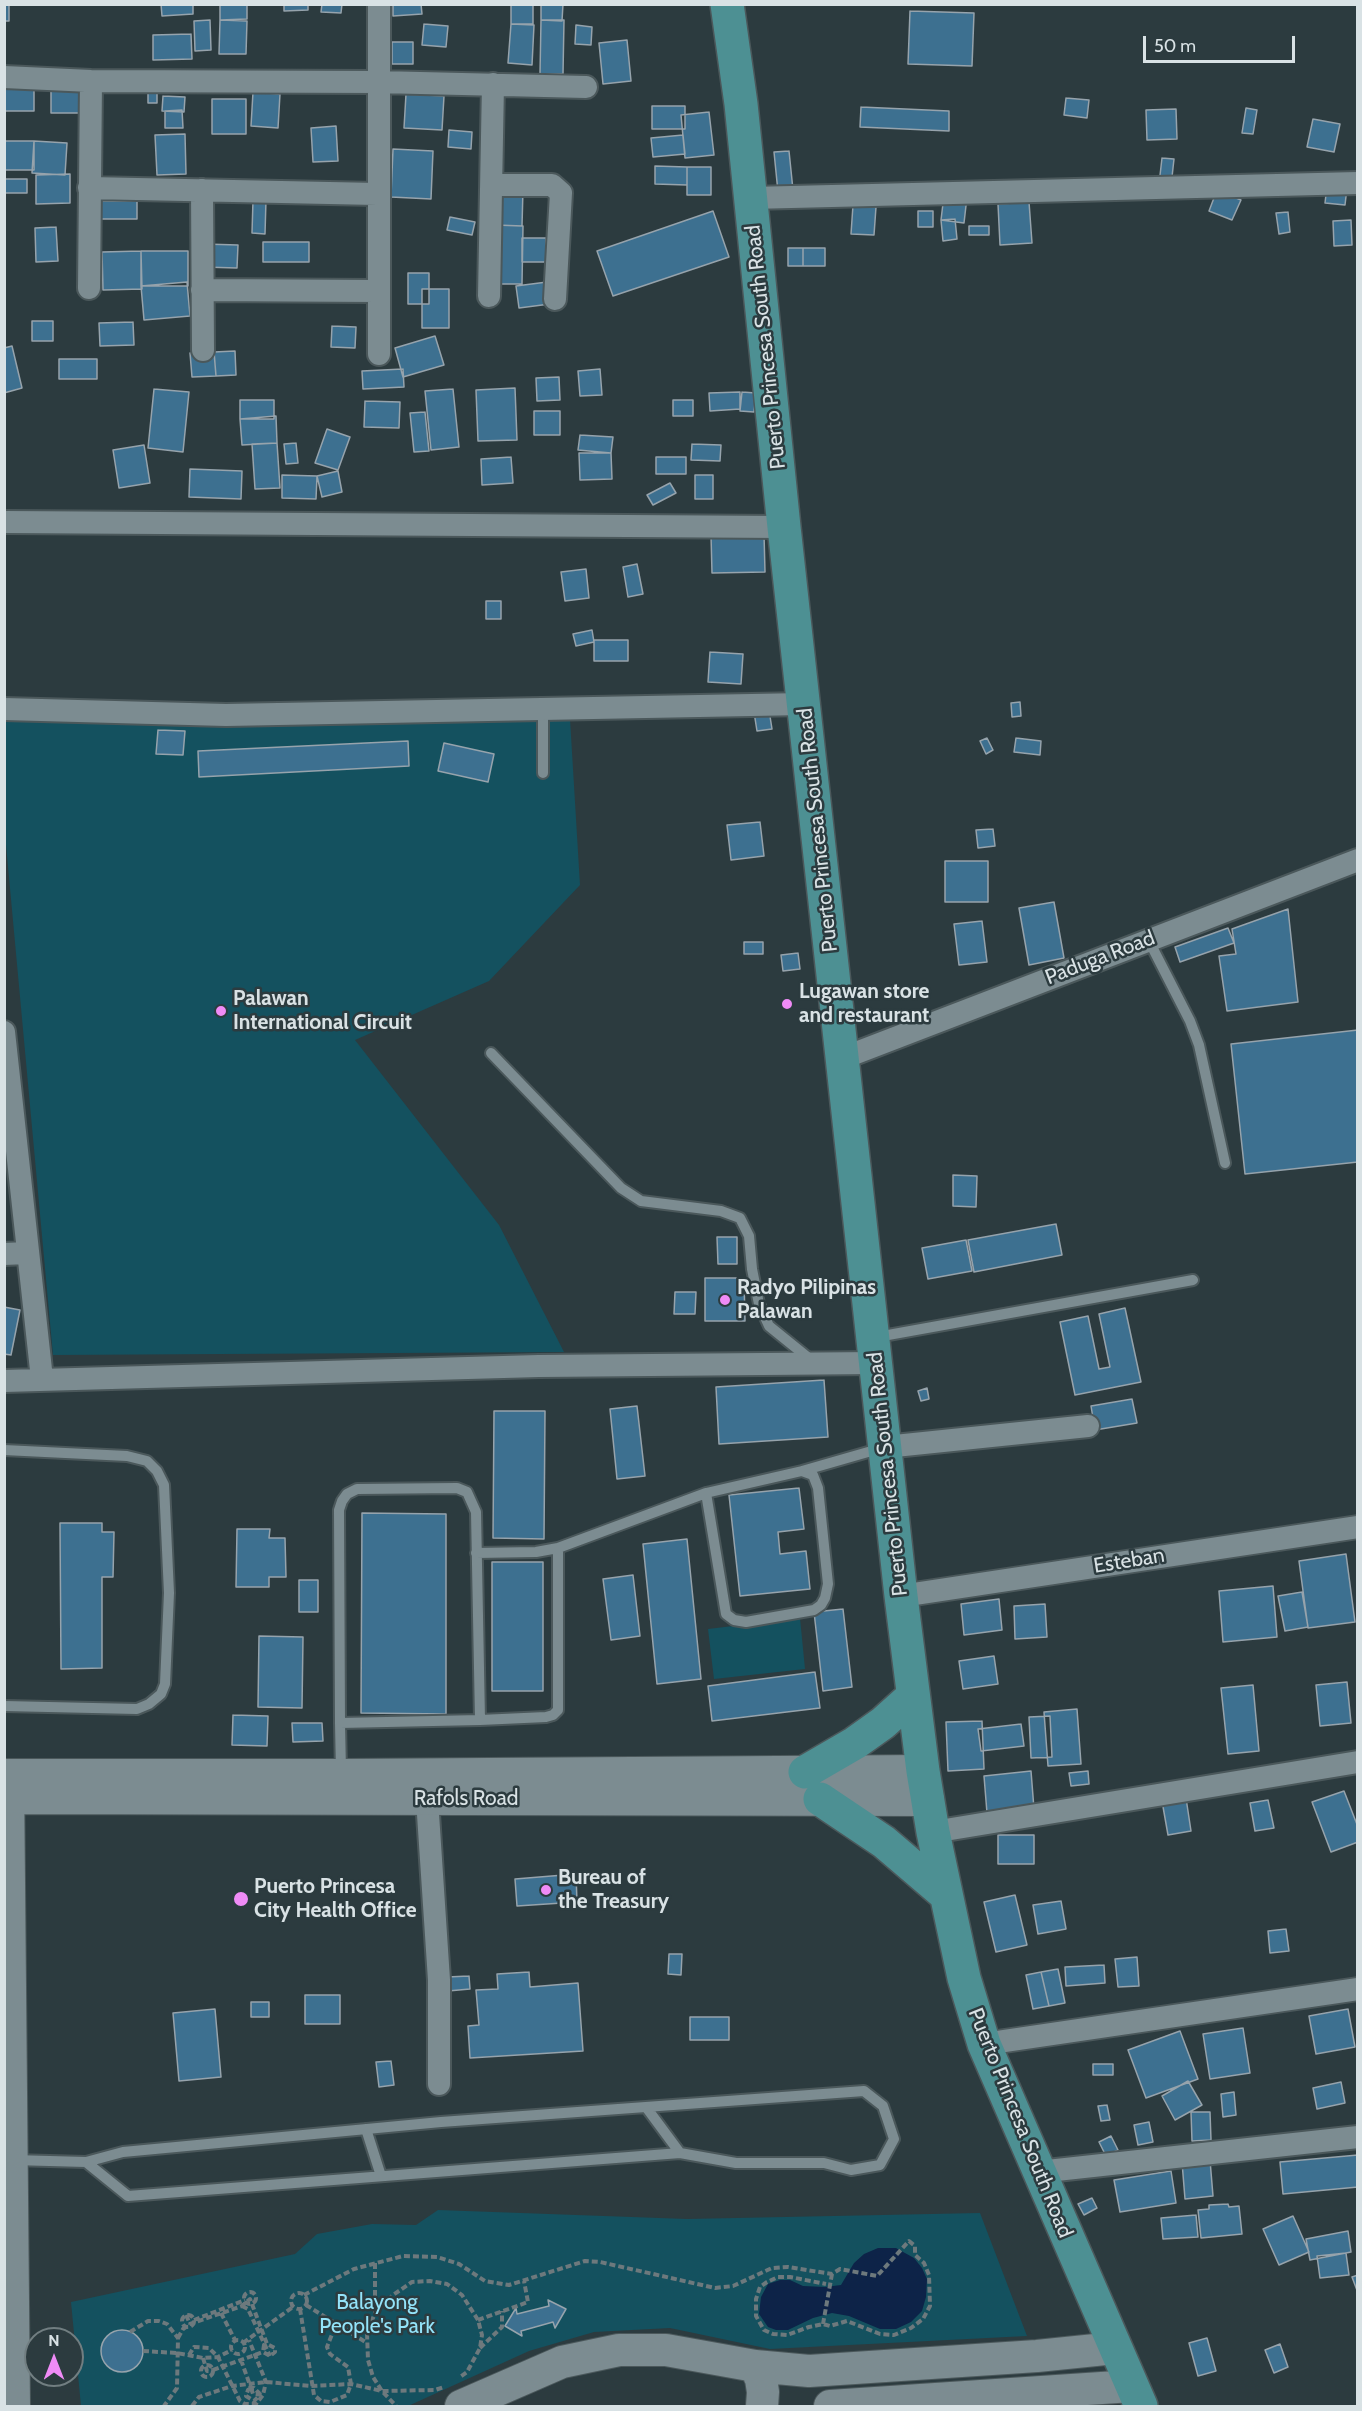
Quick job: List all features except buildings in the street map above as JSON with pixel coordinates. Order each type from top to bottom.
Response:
[{"type":"main road","name":"Puerto Princesa South Road","points":[[727,4],[751,198],[784,527],[901,1596],[933,1832],[964,1978],[984,2044],[1136,2396]]},
{"type":"main road","points":[[913,1696],[883,1723],[855,1743],[813,1785],[946,1895]]},
{"type":"street","points":[[379,4],[377,194],[379,354]]},
{"type":"street","points":[[4,76],[91,81],[379,82],[586,87]]},
{"type":"street","points":[[89,288],[91,81]]},
{"type":"street","points":[[489,296],[493,84]]},
{"type":"street","points":[[751,198],[1358,183]]},
{"type":"street","points":[[492,184],[552,185],[561,193],[555,299]]},
{"type":"street","points":[[89,188],[377,194]]},
{"type":"street","points":[[202,190],[203,350]]},
{"type":"street","points":[[202,290],[377,291]]},
{"type":"street","points":[[4,522],[784,527]]},
{"type":"street","points":[[4,709],[226,715],[543,707],[804,704]]},
{"type":"street","name":"Paduga Road","points":[[843,1058],[1358,860]]},
{"type":"street","points":[[5,1033],[11,1143],[42,1378]]},
{"type":"street","points":[[4,1254],[27,1253]]},
{"type":"street","points":[[4,1381],[42,1378],[539,1366],[815,1364],[875,1350]]},
{"type":"street","points":[[885,1447],[1088,1426]]},
{"type":"street","name":"Esteban","points":[[901,1596],[1358,1527]]},
{"type":"street","points":[[933,1832],[1358,1762]]},
{"type":"street","name":"Rafols Road","points":[[6,1786],[341,1775],[426,1786]]},
{"type":"street","name":"Rafols Road","points":[[6,1786],[925,1785]]},
{"type":"street","points":[[6,1786],[7,2078],[14,2406]]},
{"type":"street","points":[[426,1786],[438,1980],[439,2084]]},
{"type":"street","points":[[984,2044],[1358,1989]]},
{"type":"street","points":[[1038,2172],[1358,2137]]},
{"type":"street","points":[[457,2390],[562,2362],[619,2350],[666,2350],[755,2366],[809,2371],[1037,2356],[1115,2348]]},
{"type":"street","points":[[755,2366],[764,2392],[762,2406]]},
{"type":"street","points":[[830,2406],[1136,2396]]},
{"type":"lane","points":[[543,707],[543,773]]},
{"type":"lane","points":[[1148,939],[1190,1021],[1199,1045],[1209,1079],[1225,1163]]},
{"type":"lane","points":[[491,1053],[621,1188],[641,1201],[722,1211],[740,1218],[749,1236],[752,1269],[759,1304],[770,1326],[815,1364]]},
{"type":"lane","points":[[875,1350],[1193,1280]]},
{"type":"lane","points":[[476,1553],[536,1552],[558,1548],[706,1493],[802,1471],[885,1447]]},
{"type":"lane","points":[[4,1450],[127,1456],[147,1461],[157,1471],[164,1485],[169,1593],[165,1684],[161,1694],[149,1704],[137,1709],[4,1706]]},
{"type":"lane","points":[[706,1493],[726,1614],[734,1620],[746,1622],[814,1610],[825,1598],[828,1584],[817,1481],[813,1475],[802,1471]]},
{"type":"lane","points":[[341,1775],[339,1510],[347,1494],[357,1489],[457,1488],[467,1492],[476,1512],[480,1720]]},
{"type":"lane","points":[[340,1723],[480,1720],[553,1715],[558,1710],[558,1548]]},
{"type":"lane","points":[[10,2160],[86,2162],[123,2151],[366,2129],[864,2091],[883,2106],[894,2139],[880,2164],[850,2170],[824,2163],[736,2163],[680,2153],[128,2196],[86,2162]]},
{"type":"lane","points":[[646,2107],[680,2153]]},
{"type":"lane","points":[[366,2129],[381,2176]]},
{"type":"path","points":[[293,2307],[291,2298],[295,2294],[303,2295],[354,2269],[403,2256],[437,2257],[459,2264],[485,2281],[509,2285],[585,2261],[600,2262],[716,2288],[733,2286],[772,2268],[788,2267],[832,2274],[840,2269],[877,2276],[909,2241],[915,2246],[915,2255],[924,2263],[929,2275],[930,2306],[923,2319],[911,2328],[894,2335],[880,2334],[847,2321],[830,2326],[823,2324],[809,2327],[787,2335],[773,2334],[764,2330],[756,2316],[756,2299],[760,2287],[778,2277],[826,2284]]},
{"type":"path","points":[[375,2263],[375,2313],[367,2333],[368,2360],[373,2377],[396,2406]]},
{"type":"path","points":[[823,2324],[832,2274]]},
{"type":"path","points":[[375,2313],[393,2295],[412,2282],[430,2281],[447,2284],[462,2295],[478,2320],[482,2335],[480,2348]]},
{"type":"path","points":[[478,2320],[528,2302],[524,2281]]},
{"type":"path","points":[[245,2300],[246,2294],[252,2291],[256,2296],[252,2304]]},
{"type":"path","points":[[303,2295],[306,2305],[367,2343]]},
{"type":"path","points":[[164,2406],[177,2388],[178,2338],[183,2329],[190,2324],[242,2306],[250,2299],[267,2344],[275,2348],[275,2352],[270,2356]]},
{"type":"path","points":[[245,2300],[252,2304]]},
{"type":"path","points":[[194,2320],[245,2300]]},
{"type":"path","points":[[293,2307],[300,2309],[306,2305]]},
{"type":"path","points":[[242,2306],[248,2309],[270,2356]]},
{"type":"path","points":[[221,2313],[235,2340],[243,2343],[293,2307]]},
{"type":"path","points":[[300,2309],[311,2386],[314,2395],[321,2401],[330,2402],[347,2395],[351,2384],[348,2367],[330,2354],[327,2347],[336,2324]]},
{"type":"path","points":[[192,2406],[199,2397],[232,2386],[266,2382],[311,2386],[351,2384],[382,2391],[457,2390],[480,2348],[502,2327],[502,2311]]},
{"type":"path","points":[[186,2315],[194,2320]]},
{"type":"path","points":[[186,2315],[182,2323],[186,2327],[193,2326],[194,2320]]},
{"type":"path","points":[[186,2315],[190,2324]]},
{"type":"path","points":[[130,2332],[148,2321],[159,2321],[167,2324],[178,2338]]},
{"type":"path","points":[[232,2350],[232,2343],[235,2340]]},
{"type":"path","points":[[189,2355],[194,2347],[208,2348],[218,2357],[240,2401],[245,2404],[256,2404],[263,2395],[266,2382],[249,2340]]},
{"type":"path","points":[[232,2350],[238,2354],[242,2352],[245,2346],[243,2343]]},
{"type":"path","points":[[263,2352],[264,2345],[267,2344]]},
{"type":"path","points":[[143,2351],[177,2353],[203,2358],[218,2357],[232,2350]]},
{"type":"path","points":[[203,2358],[207,2371],[263,2352],[270,2356]]},
{"type":"path","points":[[241,2360],[253,2394],[263,2395]]},
{"type":"green space","name":"Palawan International Circuit","points":[[4,715],[570,719],[580,885],[489,981],[355,1040],[499,1225],[564,1352],[53,1355],[5,834]]},
{"type":"green space","points":[[800,1618],[805,1669],[714,1679],[708,1629]]},
{"type":"green space","name":"Balayong People's Park","points":[[438,2210],[687,2219],[980,2213],[1027,2336],[770,2349],[670,2328],[594,2332],[529,2351],[408,2406],[81,2406],[79,2387],[84,2387],[84,2327],[73,2327],[71,2302],[295,2254],[317,2234],[372,2224],[416,2225]]},
{"type":"shaded area","points":[[878,2248],[896,2248],[914,2258],[927,2279],[922,2311],[911,2322],[896,2329],[880,2329],[849,2316],[832,2313],[813,2318],[788,2330],[776,2330],[768,2327],[759,2314],[761,2297],[768,2284],[790,2280],[803,2286],[841,2285],[854,2263],[864,2254]]},
{"type":"place","name":"Lugawan store and restaurant","points":[[787,1004]]},
{"type":"place","name":"Palawan International Circuit","points":[[221,1011]]},
{"type":"place","name":"Radyo Pilipinas Palawan","points":[[725,1300]]},
{"type":"place","name":"Bureau of the Treasury","points":[[546,1890]]},
{"type":"place","name":"Puerto Princesa City Health Office","points":[[241,1899]]}]
